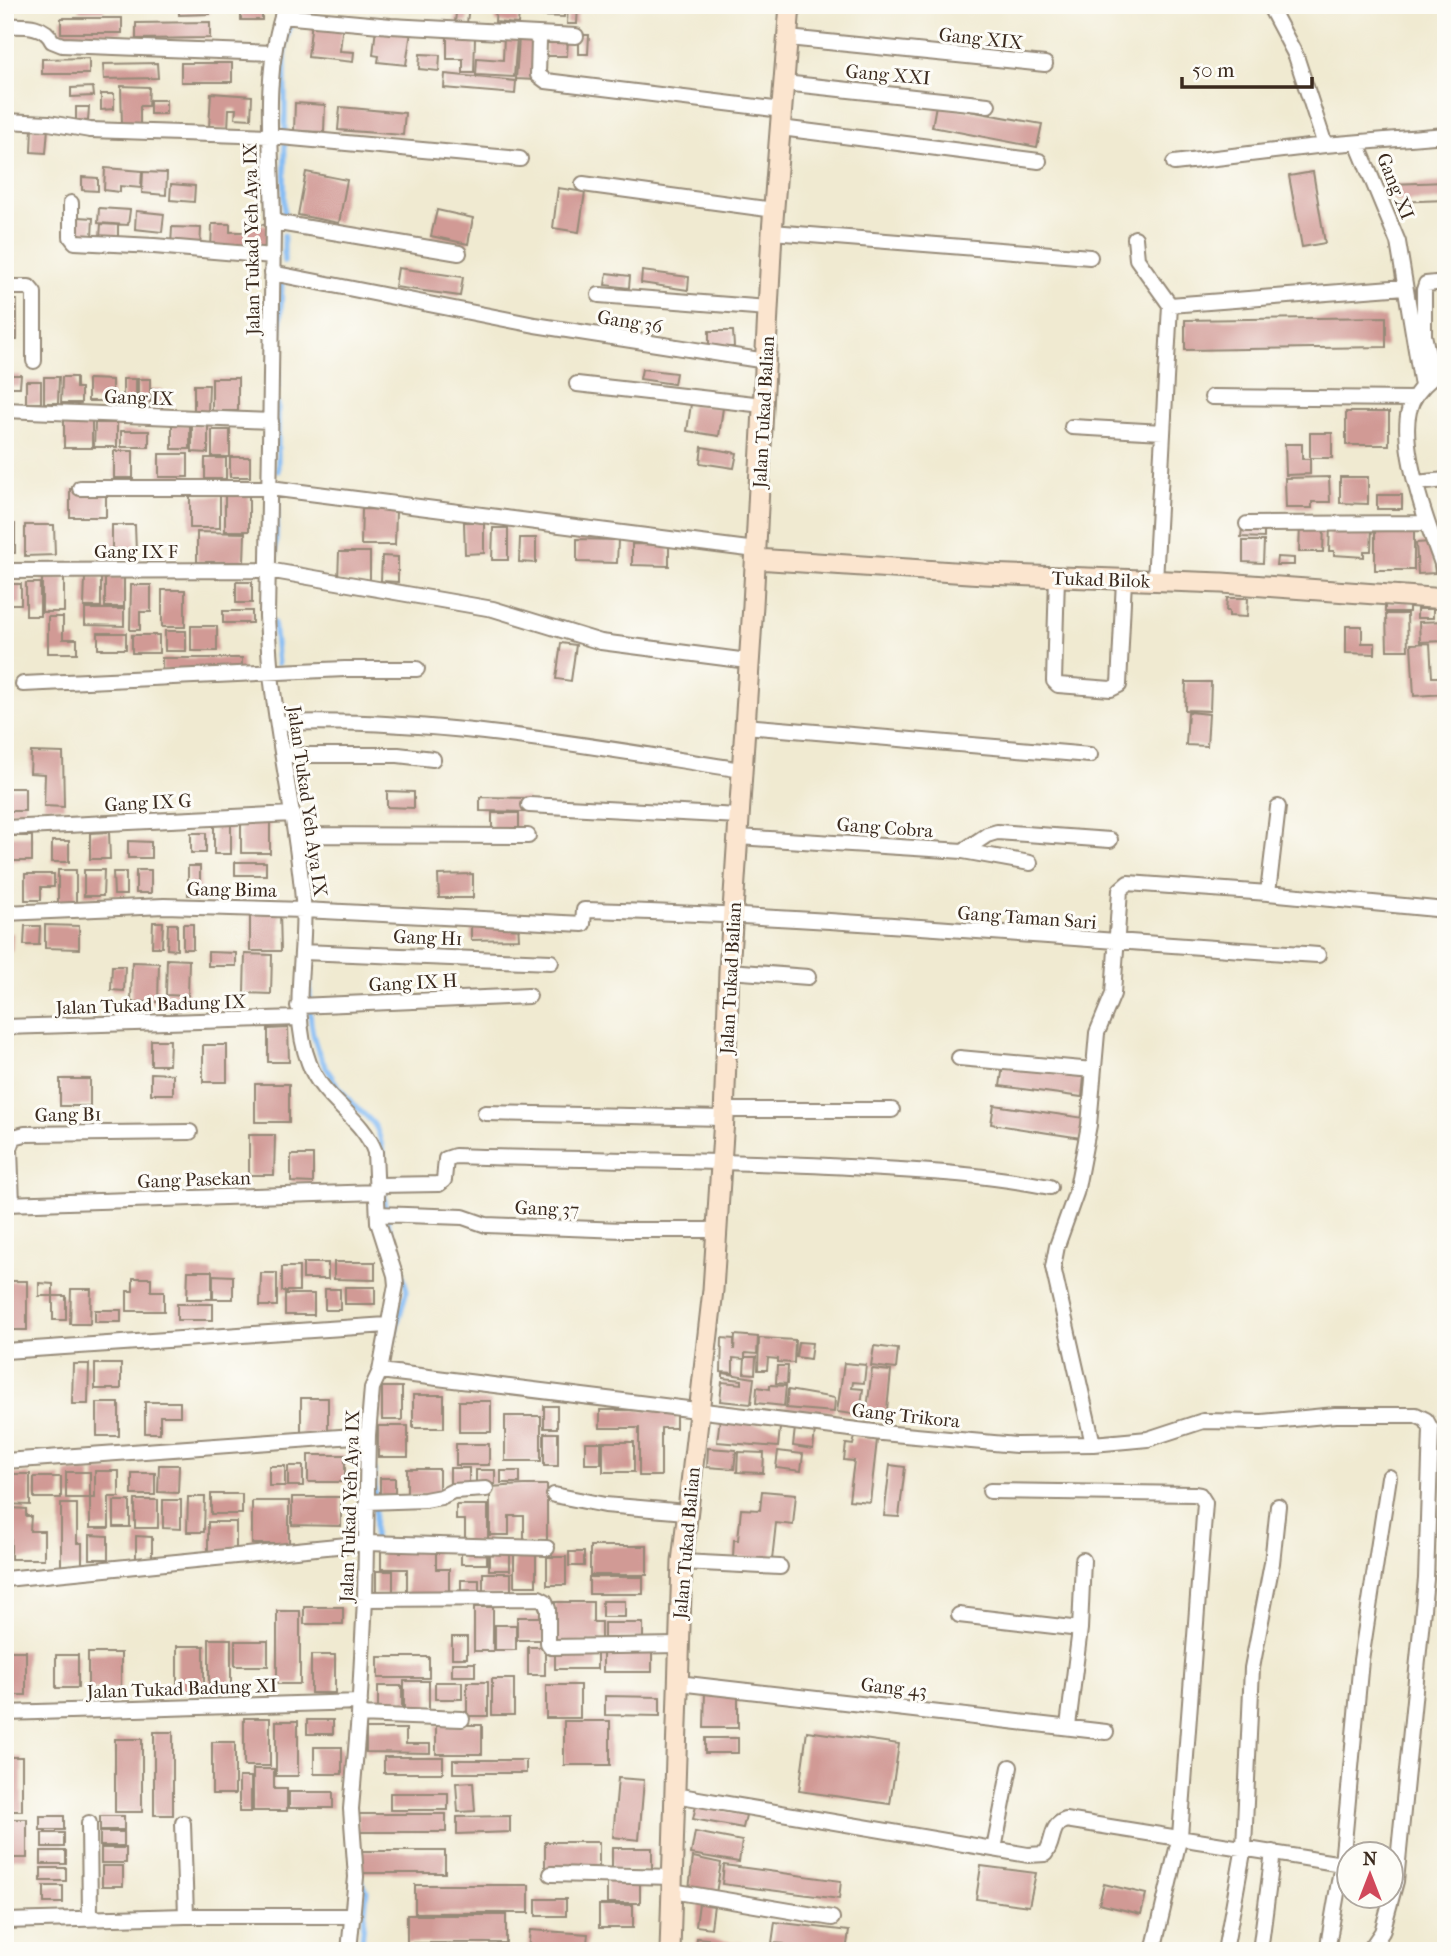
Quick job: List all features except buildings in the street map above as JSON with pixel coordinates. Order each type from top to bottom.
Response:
[{"type":"street","name":"Jalan Tukad Balian","points":[[670,1951],[682,1562],[710,1332],[724,1114],[729,971],[756,554],[772,233],[790,5]]},
{"type":"street","points":[[1269,5],[1296,56],[1325,145]]},
{"type":"street","points":[[284,11],[391,26],[576,36]]},
{"type":"street","name":"Jalan Tukad Yeh Aya IX","points":[[284,11],[274,53],[270,136],[273,256],[267,616],[271,674],[296,835],[303,909],[298,1012],[308,1062],[319,1084],[358,1124],[371,1143],[377,1163],[378,1214],[396,1286],[380,1371],[372,1388],[368,1435],[365,1599],[360,1709],[351,1809],[356,1877],[349,1951]]},
{"type":"street","points":[[5,26],[37,28],[47,32],[52,41],[62,45],[274,53]]},
{"type":"street","points":[[535,35],[539,41],[538,75],[546,82],[1039,161]]},
{"type":"street","name":"Gang XIX","points":[[788,38],[1045,64]]},
{"type":"street","name":"Gang XXI","points":[[784,83],[988,105]]},
{"type":"street","points":[[5,121],[48,123],[90,130],[270,136],[520,159]]},
{"type":"street","points":[[1357,142],[1446,135]]},
{"type":"street","name":"Gang XI","points":[[1174,163],[1357,142],[1398,242],[1405,287],[1434,379]]},
{"type":"street","points":[[583,184],[774,210]]},
{"type":"street","points":[[71,203],[71,237],[75,242],[273,256]]},
{"type":"street","points":[[273,222],[458,253]]},
{"type":"street","points":[[772,233],[1090,257]]},
{"type":"street","points":[[1135,238],[1137,259],[1170,305],[1155,581]]},
{"type":"street","name":"Gang 36","points":[[272,273],[489,317],[766,361]]},
{"type":"street","points":[[1446,282],[1426,284],[1424,290],[1424,335],[1434,379],[1413,399],[1407,423],[1416,484],[1426,523],[1446,574]]},
{"type":"street","points":[[5,287],[33,289],[34,361]]},
{"type":"street","points":[[1170,305],[1405,287]]},
{"type":"street","points":[[599,295],[768,308]]},
{"type":"street","points":[[578,384],[763,405]]},
{"type":"street","points":[[1212,397],[1413,399]]},
{"type":"street","name":"Gang IX","points":[[5,410],[271,421]]},
{"type":"street","points":[[1072,427],[1163,432]]},
{"type":"street","points":[[1416,484],[1446,480]]},
{"type":"street","points":[[80,488],[270,488],[756,554]]},
{"type":"street","points":[[1247,524],[1426,523]]},
{"type":"street","name":"Tukad Bilok","points":[[756,554],[873,568],[1155,581],[1446,599]]},
{"type":"street","name":"Gang IX F","points":[[5,570],[268,570],[493,609],[601,642],[748,661]]},
{"type":"street","points":[[1057,577],[1054,681],[1058,685],[1111,689],[1119,685],[1124,580]]},
{"type":"street","points":[[23,684],[345,669],[417,669]]},
{"type":"street","points":[[278,723],[349,721],[472,729],[742,770]]},
{"type":"street","points":[[744,726],[1090,755]]},
{"type":"street","points":[[284,755],[398,755],[433,759]]},
{"type":"street","points":[[529,805],[739,816]]},
{"type":"street","points":[[1268,893],[1278,807]]},
{"type":"street","name":"Gang IX G","points":[[5,828],[293,814]]},
{"type":"street","points":[[963,851],[986,835],[997,832],[1110,840]]},
{"type":"street","points":[[296,835],[528,836]]},
{"type":"street","name":"Gang Cobra","points":[[738,837],[963,851],[1030,863]]},
{"type":"street","points":[[1093,1444],[1053,1267],[1057,1246],[1076,1194],[1089,1125],[1097,1033],[1113,993],[1120,890],[1128,883],[1446,910]]},
{"type":"street","name":"Gang Bima","points":[[5,913],[164,906],[303,909],[583,924]]},
{"type":"street","name":"Gang Taman Sari","points":[[583,924],[584,910],[733,914],[1116,943],[1318,955]]},
{"type":"street","name":"Gang H1","points":[[303,952],[551,962]]},
{"type":"street","points":[[729,971],[807,977]]},
{"type":"street","name":"Gang IX H","points":[[298,1012],[529,996]]},
{"type":"street","name":"Jalan Tukad Badung IX","points":[[5,1027],[298,1012]]},
{"type":"street","points":[[959,1058],[1093,1070]]},
{"type":"street","points":[[485,1113],[724,1114],[892,1110]]},
{"type":"street","name":"Gang B1","points":[[8,1204],[10,1149],[14,1137],[190,1132]]},
{"type":"street","name":"Gang Pasekan","points":[[8,1204],[441,1184],[444,1180],[445,1162],[451,1156],[721,1161]]},
{"type":"street","points":[[721,1161],[920,1171],[1050,1187]]},
{"type":"street","name":"Gang 37","points":[[378,1214],[463,1217],[486,1225],[716,1230]]},
{"type":"street","points":[[5,1351],[387,1325]]},
{"type":"street","name":"Gang Trikora","points":[[380,1371],[882,1433],[1017,1445],[1093,1444],[1148,1439],[1203,1421],[1243,1423],[1372,1414],[1416,1415],[1426,1420],[1431,1429],[1426,1578],[1396,1881],[1382,1933],[1369,1951]]},
{"type":"street","points":[[5,1461],[368,1435]]},
{"type":"street","points":[[1344,1840],[1362,1660],[1389,1477]]},
{"type":"street","points":[[367,1502],[425,1500],[453,1491],[486,1489]]},
{"type":"street","points":[[990,1491],[1194,1494],[1203,1499],[1204,1523],[1180,1836],[1153,1951]]},
{"type":"street","points":[[554,1496],[605,1505],[686,1512]]},
{"type":"street","points":[[1225,1951],[1244,1847],[1252,1668],[1272,1563],[1278,1506]]},
{"type":"street","points":[[5,1579],[367,1543],[547,1548]]},
{"type":"street","points":[[1068,1726],[1080,1629],[1083,1560]]},
{"type":"street","points":[[682,1562],[780,1567]]},
{"type":"street","points":[[365,1599],[539,1598],[545,1601],[548,1609],[548,1643],[551,1647],[679,1645]]},
{"type":"street","points":[[959,1615],[1080,1629]]},
{"type":"street","name":"Gang 43","points":[[678,1683],[1106,1732]]},
{"type":"street","name":"Jalan Tukad Badung XI","points":[[5,1713],[360,1709],[462,1719]]},
{"type":"street","points":[[994,1849],[1010,1767]]},
{"type":"street","points":[[675,1795],[1042,1855],[1049,1849],[1054,1827],[1066,1820],[1180,1836],[1336,1863]]},
{"type":"street","points":[[89,1823],[90,1919]]},
{"type":"street","points":[[183,1823],[186,1916]]},
{"type":"street","points":[[1260,1951],[1273,1852]]},
{"type":"street","points":[[551,1874],[673,1884],[832,1917]]},
{"type":"street","points":[[1327,1951],[1336,1899]]},
{"type":"street","points":[[5,1921],[186,1916],[354,1916]]},
{"type":"waterway","points":[[296,9],[297,5]]},
{"type":"waterway","points":[[285,130],[285,45],[291,24]]},
{"type":"waterway","points":[[284,215],[285,145]]},
{"type":"waterway","points":[[284,235],[284,262]]},
{"type":"waterway","points":[[278,387],[282,282]]},
{"type":"waterway","points":[[278,404],[278,471]]},
{"type":"waterway","points":[[275,563],[278,495]]},
{"type":"waterway","points":[[274,623],[278,664]]},
{"type":"waterway","points":[[286,734],[289,750]]},
{"type":"waterway","points":[[305,845],[311,905]]},
{"type":"waterway","points":[[311,917],[312,942]]},
{"type":"waterway","points":[[309,965],[310,1002]]},
{"type":"waterway","points":[[310,1010],[313,1036],[328,1071],[378,1131],[383,1153],[384,1180]]},
{"type":"waterway","points":[[384,1189],[386,1211]]},
{"type":"waterway","points":[[387,1218],[407,1290],[392,1343]]},
{"type":"waterway","points":[[374,1470],[375,1498]]},
{"type":"waterway","points":[[374,1540],[375,1508]]},
{"type":"waterway","points":[[361,1879],[367,1891],[361,1951]]}]
